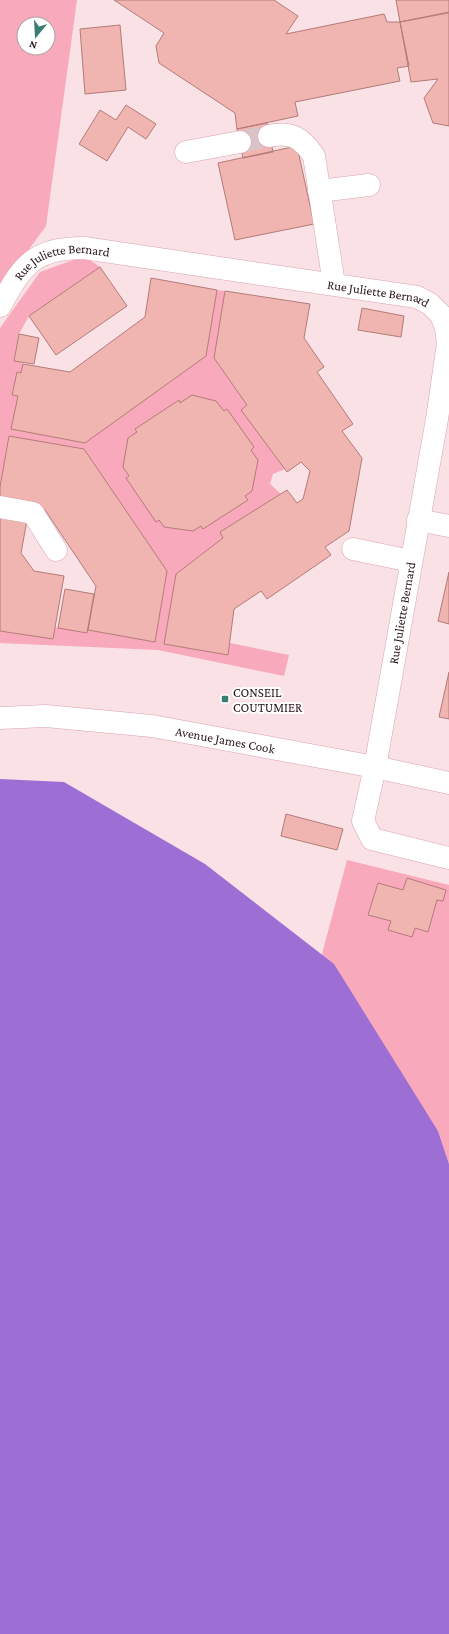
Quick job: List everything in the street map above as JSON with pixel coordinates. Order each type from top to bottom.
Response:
[{"type":"street","points":[[269,136],[279,134],[292,136],[305,142],[314,156],[334,284]]},
{"type":"street","points":[[186,152],[240,142]]},
{"type":"street","points":[[319,191],[369,185]]},
{"type":"street","name":"Rue Juliette Bernard","points":[[0,306],[24,267],[41,255],[62,248],[84,248],[417,297],[430,304],[440,315],[446,328],[448,343],[443,420],[418,520],[375,767],[363,821],[372,839],[449,858]]},
{"type":"street","points":[[0,507],[33,513],[56,550]]},
{"type":"street","points":[[418,520],[449,526]]},
{"type":"street","points":[[353,549],[411,561]]},
{"type":"street","name":"Avenue James Cook","points":[[0,718],[46,716],[152,726],[375,767],[449,783]]},
{"type":"shaded area","points":[[0,0],[77,0],[46,226],[0,289]]},
{"type":"shaded area","points":[[84,256],[100,267],[29,316],[19,334],[14,360],[23,362],[21,373],[17,372],[12,394],[18,396],[12,429],[84,443],[206,356],[217,290],[225,291],[214,358],[247,405],[241,410],[285,469],[273,474],[270,484],[281,494],[220,532],[223,538],[176,574],[164,643],[228,655],[230,643],[289,655],[284,676],[158,650],[0,643],[0,631],[53,639],[55,627],[86,633],[88,630],[155,642],[167,571],[84,449],[9,436],[0,487],[0,328],[40,272]]},
{"type":"shaded area","points":[[0,779],[64,782],[205,864],[334,964],[438,1131],[449,1164],[449,1634],[0,1634]]},
{"type":"shaded area","points":[[347,860],[449,885],[449,1164],[438,1131],[322,954]]},
{"type":"building","points":[[114,0],[274,0],[298,16],[286,34],[384,14],[387,22],[400,22],[409,66],[397,68],[400,81],[295,102],[298,116],[237,129],[235,113],[159,63],[156,46],[164,33]]},
{"type":"building","points":[[396,0],[449,0],[449,12],[400,22]]},
{"type":"building","points":[[449,13],[449,126],[433,123],[424,98],[438,79],[411,82],[400,22]]},
{"type":"building","points":[[120,25],[126,90],[85,94],[80,29]]},
{"type":"building","points":[[126,105],[156,124],[146,139],[128,127],[107,161],[79,144],[100,110],[116,120]]},
{"type":"building","points":[[267,123],[273,152],[243,158],[237,129]]},
{"type":"building","points":[[297,146],[314,224],[235,240],[218,163]]},
{"type":"building","points":[[100,267],[127,306],[56,355],[29,316]]},
{"type":"building","points":[[151,278],[217,290],[206,356],[85,443],[11,429],[18,396],[12,395],[17,372],[21,373],[23,364],[70,372],[145,317]]},
{"type":"building","points":[[225,291],[310,304],[304,338],[324,367],[317,372],[353,424],[342,431],[362,458],[349,531],[325,547],[331,555],[267,599],[261,591],[234,609],[228,655],[164,644],[176,574],[223,538],[220,532],[287,490],[297,503],[303,499],[310,471],[301,462],[287,472],[241,410],[247,405],[214,358]]},
{"type":"building","points":[[362,308],[404,316],[401,337],[358,330]]},
{"type":"building","points":[[19,334],[39,338],[34,364],[14,361]]},
{"type":"building","points":[[192,395],[216,401],[224,411],[227,409],[254,447],[251,450],[258,460],[252,491],[245,496],[248,500],[203,529],[201,526],[193,531],[164,527],[159,520],[156,522],[126,478],[129,476],[123,467],[128,438],[137,432],[135,429],[179,400],[180,403]]},
{"type":"building","points":[[9,436],[84,449],[167,571],[155,642],[88,630],[96,586],[45,510],[0,502],[0,487]]},
{"type":"building","points":[[0,515],[27,520],[21,553],[34,571],[64,576],[53,639],[0,631]]},
{"type":"building","points":[[449,572],[449,624],[438,621]]},
{"type":"building","points":[[65,589],[94,594],[87,633],[58,628]]},
{"type":"building","points":[[449,672],[449,719],[439,717]]},
{"type":"building","points":[[286,814],[343,829],[337,850],[281,836]]},
{"type":"building","points":[[407,878],[446,890],[443,901],[437,900],[428,932],[415,928],[412,937],[388,930],[391,921],[368,915],[378,883],[403,890]]},
{"type":"tunnel","points":[[240,142],[269,136]]},
{"type":"place","name":"CONSEIL COUTUMIER","points":[[225,699]]}]
